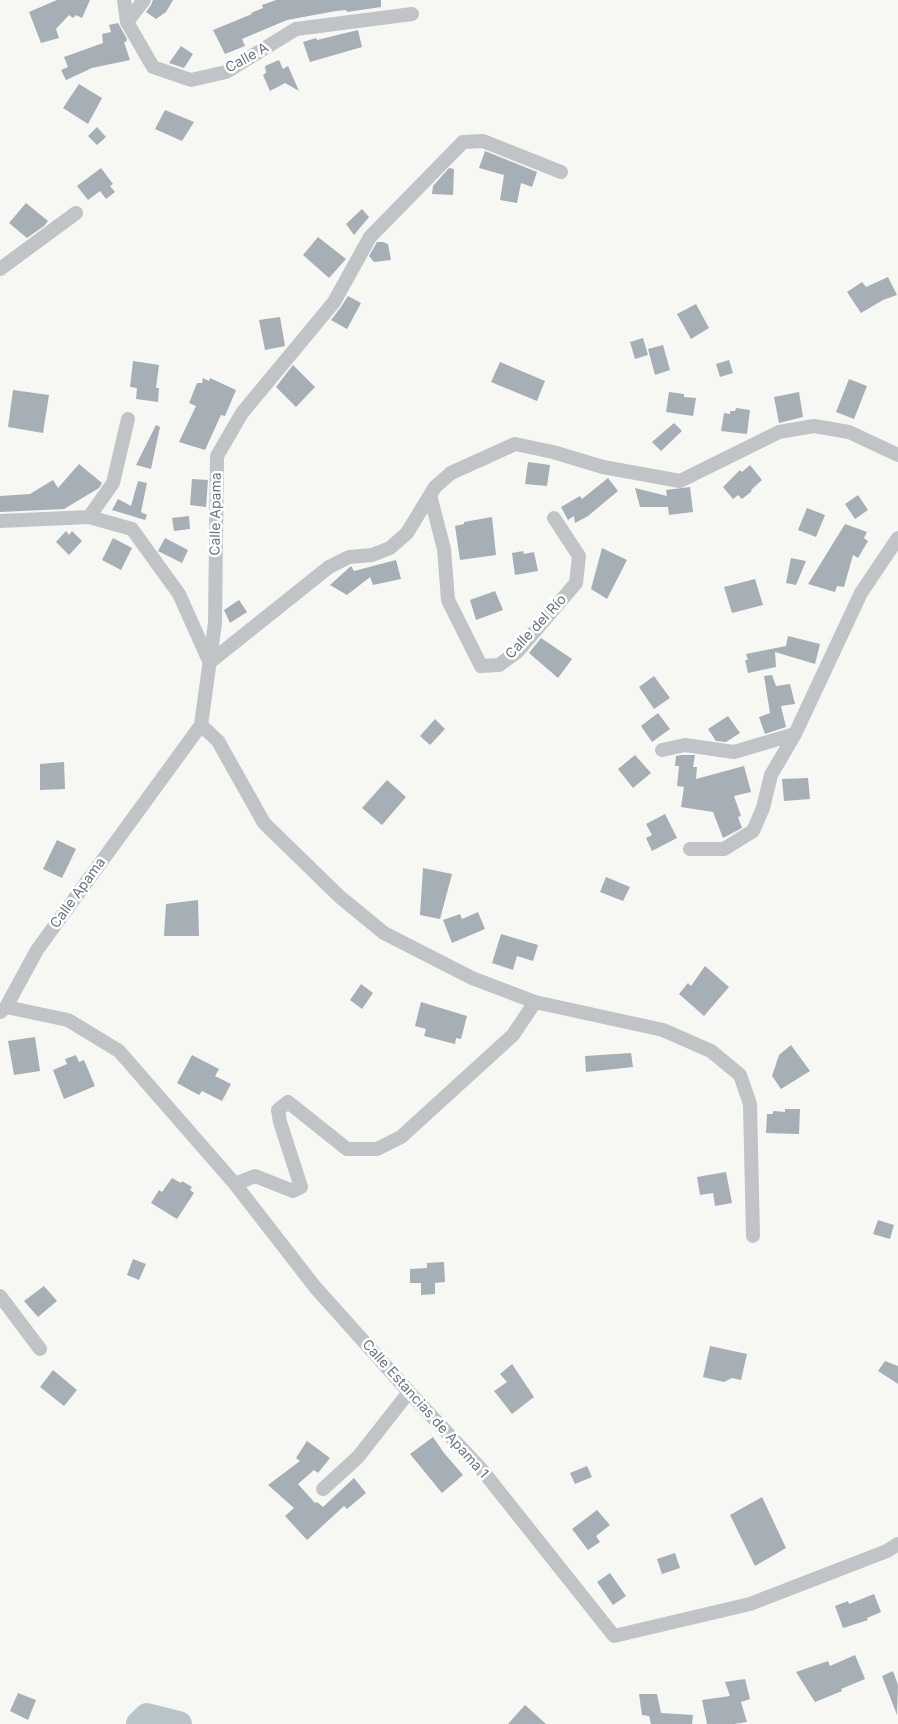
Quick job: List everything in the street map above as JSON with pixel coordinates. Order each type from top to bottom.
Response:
[{"type":"street","name":"Calle A","points":[[124,0],[127,22],[153,68],[191,80],[226,72],[296,29],[412,14]]},
{"type":"street","points":[[127,22],[144,0]]},
{"type":"street","name":"Calle Apama","points":[[3,1009],[37,950],[202,724],[215,623],[217,456],[242,413],[334,302],[370,237],[463,142],[483,141],[561,172]]},
{"type":"street","points":[[0,269],[76,214]]},
{"type":"street","points":[[89,516],[113,482],[128,419]]},
{"type":"street","points":[[0,521],[89,516],[132,529],[179,594],[210,662],[329,567],[349,557],[372,555],[390,548],[407,533],[435,487],[451,473],[515,444],[553,452],[603,467],[680,481],[779,432],[814,426],[849,432],[898,455]]},
{"type":"street","name":"Calle del Río","points":[[430,494],[444,549],[448,600],[481,666],[499,665],[518,651],[576,583],[579,556],[554,518]]},
{"type":"street","points":[[690,850],[724,850],[753,831],[763,808],[770,775],[795,734],[861,593],[898,538]]},
{"type":"street","points":[[202,724],[218,741],[264,823],[340,897],[384,933],[472,978],[535,1002],[663,1030],[711,1051],[740,1075],[750,1104],[753,1236]]},
{"type":"street","points":[[662,750],[685,745],[734,752],[795,734]]},
{"type":"street","points":[[235,1184],[255,1176],[293,1191],[301,1187],[280,1122],[278,1110],[288,1102],[347,1150],[377,1149],[401,1137],[513,1035],[535,1002]]},
{"type":"street","name":"Calle Estancias de Apama 1","points":[[3,1009],[68,1020],[119,1051],[235,1184],[315,1287],[482,1470],[614,1636],[750,1604],[887,1551],[898,1544]]},
{"type":"street","points":[[0,1296],[40,1349]]},
{"type":"street","points":[[323,1489],[358,1457],[409,1392]]},
{"type":"building","points":[[57,0],[90,0],[82,18],[76,15],[73,18],[69,15],[56,29],[59,38],[41,43],[29,12]]},
{"type":"building","points":[[153,0],[173,0],[166,12],[156,19],[146,12]]},
{"type":"building","points":[[276,0],[381,0],[381,7],[347,12],[346,10],[336,11],[287,20],[242,39],[245,46],[225,54],[213,30],[252,14],[263,8],[262,5]]},
{"type":"building","points":[[118,23],[127,39],[124,42],[130,60],[92,68],[66,80],[61,70],[68,67],[64,57],[103,43],[102,34],[111,32],[109,25]]},
{"type":"building","points":[[358,30],[362,47],[310,62],[303,42]]},
{"type":"building","points":[[181,46],[193,54],[184,68],[169,63]]},
{"type":"building","points":[[279,60],[283,69],[288,66],[299,91],[285,83],[270,91],[263,75],[266,73],[265,66]]},
{"type":"building","points":[[79,84],[102,98],[88,124],[63,108]]},
{"type":"building","points":[[165,110],[194,122],[182,141],[155,129]]},
{"type":"building","points":[[97,127],[106,137],[97,145],[88,136]]},
{"type":"building","points":[[485,151],[537,172],[532,187],[521,183],[517,203],[500,200],[504,175],[479,168]]},
{"type":"building","points":[[101,168],[113,184],[110,186],[115,192],[106,199],[100,191],[88,200],[77,186]]},
{"type":"building","points":[[449,168],[454,169],[453,195],[432,194],[433,186]]},
{"type":"building","points":[[26,203],[48,221],[27,238],[9,223]]},
{"type":"building","points":[[362,209],[369,217],[354,235],[346,224]]},
{"type":"building","points":[[318,237],[346,259],[329,278],[303,255]]},
{"type":"building","points":[[377,242],[388,244],[391,260],[374,262],[369,256]]},
{"type":"building","points":[[888,277],[897,295],[883,300],[861,313],[847,292],[862,282],[866,287]]},
{"type":"building","points":[[348,296],[361,303],[347,329],[331,320]]},
{"type":"building","points":[[696,304],[709,328],[691,339],[677,314]]},
{"type":"building","points":[[280,317],[285,346],[265,350],[259,320]]},
{"type":"building","points":[[643,338],[648,355],[635,359],[630,342]]},
{"type":"building","points":[[663,345],[670,370],[655,375],[648,349]]},
{"type":"building","points":[[729,360],[733,373],[720,377],[716,364]]},
{"type":"building","points":[[133,361],[159,365],[156,388],[159,388],[158,402],[136,399],[137,388],[130,387]]},
{"type":"building","points":[[500,362],[545,381],[537,401],[491,382]]},
{"type":"building","points":[[293,365],[315,387],[296,407],[276,387]]},
{"type":"building","points":[[203,378],[209,381],[210,378],[236,390],[225,416],[221,415],[205,450],[179,442],[196,406],[189,403],[197,383],[202,383]]},
{"type":"building","points":[[849,379],[867,386],[854,419],[836,412]]},
{"type":"building","points":[[13,390],[49,395],[43,433],[8,427]]},
{"type":"building","points":[[669,392],[684,394],[684,397],[696,398],[693,416],[666,412]]},
{"type":"building","points":[[799,392],[803,417],[779,423],[774,397]]},
{"type":"building","points":[[736,408],[750,410],[747,434],[721,431],[724,413],[730,414],[730,411],[735,411]]},
{"type":"building","points":[[674,423],[682,431],[661,451],[652,442]]},
{"type":"building","points":[[156,425],[160,427],[151,469],[136,465]]},
{"type":"building","points":[[528,462],[550,465],[547,486],[525,484]]},
{"type":"building","points":[[79,464],[102,483],[99,488],[64,509],[0,512],[0,496],[30,494],[53,480],[58,488]]},
{"type":"building","points":[[750,465],[762,480],[742,499],[738,495],[733,499],[723,487],[740,470],[742,472]]},
{"type":"building","points":[[608,478],[618,491],[588,516],[575,523],[574,516],[568,520],[561,507],[580,496],[582,499]]},
{"type":"building","points":[[192,479],[208,480],[206,507],[190,505]]},
{"type":"building","points":[[138,481],[147,483],[141,512],[147,515],[145,520],[112,510],[118,499],[131,506]]},
{"type":"building","points":[[690,487],[693,512],[669,515],[668,507],[640,507],[635,488],[667,496],[666,490]]},
{"type":"building","points":[[858,495],[868,510],[855,519],[845,504]]},
{"type":"building","points":[[807,508],[825,515],[816,537],[798,530]]},
{"type":"building","points":[[189,516],[190,529],[174,531],[172,518]]},
{"type":"building","points":[[492,517],[496,555],[460,560],[455,526],[464,524],[464,522]]},
{"type":"building","points":[[845,524],[867,532],[864,538],[868,541],[858,558],[853,555],[844,587],[837,586],[835,592],[808,584]]},
{"type":"building","points":[[66,531],[69,535],[72,531],[82,541],[69,555],[56,542]]},
{"type":"building","points":[[113,538],[132,548],[121,570],[102,560]]},
{"type":"building","points":[[165,538],[188,550],[182,563],[158,551]]},
{"type":"building","points":[[602,548],[627,560],[607,599],[591,589]]},
{"type":"building","points":[[523,551],[524,554],[534,552],[538,571],[515,575],[512,553]]},
{"type":"building","points":[[791,558],[806,561],[796,585],[786,583]]},
{"type":"building","points":[[396,560],[401,579],[373,585],[370,577],[347,595],[330,585],[351,566],[354,571]]},
{"type":"building","points":[[755,579],[763,605],[732,613],[724,587]]},
{"type":"building","points":[[495,591],[503,610],[476,620],[470,600]]},
{"type":"building","points":[[239,600],[247,612],[230,623],[224,610]]},
{"type":"building","points":[[788,636],[820,644],[815,664],[775,652],[776,667],[748,673],[745,660],[748,660],[746,654],[786,646]]},
{"type":"building","points":[[541,638],[572,659],[558,678],[529,653]]},
{"type":"building","points":[[772,675],[776,686],[790,684],[795,704],[781,706],[786,727],[765,734],[759,717],[770,713],[764,676]]},
{"type":"building","points":[[654,676],[670,698],[654,709],[639,687]]},
{"type":"building","points":[[658,713],[670,729],[652,742],[641,726]]},
{"type":"building","points":[[728,716],[740,733],[726,742],[716,741],[708,729]]},
{"type":"building","points":[[435,719],[445,729],[430,745],[420,736]]},
{"type":"building","points":[[635,755],[651,773],[633,788],[618,769]]},
{"type":"building","points":[[695,755],[693,767],[697,767],[696,779],[744,766],[751,792],[734,796],[741,816],[738,817],[742,828],[723,838],[713,812],[681,807],[684,787],[677,786],[679,766],[675,766],[676,756]]},
{"type":"building","points":[[64,762],[65,789],[40,790],[40,764]]},
{"type":"building","points":[[808,778],[810,799],[784,801],[782,779]]},
{"type":"building","points":[[387,780],[406,797],[382,825],[362,808]]},
{"type":"building","points":[[665,814],[677,838],[652,851],[646,838],[652,835],[646,824]]},
{"type":"building","points":[[57,840],[76,849],[62,878],[43,869]]},
{"type":"building","points":[[423,868],[452,874],[440,919],[420,915]]},
{"type":"building","points":[[606,877],[630,887],[623,901],[600,892]]},
{"type":"building","points":[[198,900],[199,936],[164,936],[166,904]]},
{"type":"building","points":[[478,912],[485,929],[452,943],[443,920],[460,914],[462,919]]},
{"type":"building","points":[[501,934],[538,945],[533,961],[517,956],[513,970],[492,963]]},
{"type":"building","points":[[705,966],[729,987],[704,1016],[679,994],[688,983],[691,986]]},
{"type":"building","points":[[361,984],[373,993],[362,1009],[350,1000]]},
{"type":"building","points":[[421,1002],[467,1016],[461,1039],[456,1038],[455,1044],[424,1036],[426,1029],[415,1026]]},
{"type":"building","points":[[35,1037],[40,1071],[14,1075],[8,1041]]},
{"type":"building","points":[[791,1045],[810,1071],[781,1089],[772,1076],[779,1055]]},
{"type":"building","points":[[631,1053],[633,1067],[586,1072],[585,1056]]},
{"type":"building","points":[[76,1055],[79,1062],[84,1060],[95,1086],[64,1099],[53,1070],[67,1064],[65,1059]]},
{"type":"building","points":[[192,1055],[219,1069],[215,1076],[231,1084],[222,1101],[202,1091],[199,1095],[177,1083]]},
{"type":"building","points":[[785,1109],[800,1109],[799,1134],[766,1133],[767,1114],[773,1114],[773,1111],[785,1112]]},
{"type":"building","points":[[726,1172],[732,1203],[715,1206],[713,1193],[700,1195],[697,1177]]},
{"type":"building","points":[[172,1178],[192,1187],[190,1190],[194,1193],[177,1219],[151,1203],[159,1190],[162,1192]]},
{"type":"building","points":[[878,1220],[894,1225],[890,1239],[873,1234]]},
{"type":"building","points":[[133,1259],[146,1264],[139,1280],[127,1275]]},
{"type":"building","points":[[444,1262],[445,1282],[435,1283],[435,1294],[421,1295],[421,1283],[410,1283],[410,1269],[427,1268],[427,1263]]},
{"type":"building","points":[[44,1286],[57,1301],[38,1317],[24,1301]]},
{"type":"building","points":[[710,1346],[747,1354],[741,1380],[732,1378],[724,1382],[703,1377]]},
{"type":"building","points":[[885,1361],[898,1366],[898,1384],[878,1371]]},
{"type":"building","points":[[512,1364],[534,1397],[512,1414],[494,1391],[507,1382],[500,1374]]},
{"type":"building","points":[[53,1370],[77,1390],[64,1406],[40,1387]]},
{"type":"building","points":[[433,1437],[463,1475],[442,1493],[410,1454]]},
{"type":"building","points":[[307,1441],[330,1458],[318,1473],[314,1470],[298,1484],[315,1503],[317,1502],[323,1507],[354,1478],[366,1493],[347,1509],[344,1506],[307,1540],[285,1516],[294,1508],[268,1485],[300,1461],[296,1458]]},
{"type":"building","points":[[587,1466],[592,1477],[575,1484],[570,1473]]},
{"type":"building","points":[[762,1497],[786,1548],[755,1566],[730,1515]]},
{"type":"building","points":[[597,1510],[610,1525],[596,1536],[600,1542],[588,1550],[572,1529]]},
{"type":"building","points":[[675,1553],[680,1568],[662,1574],[657,1559]]},
{"type":"building","points":[[610,1573],[626,1596],[613,1605],[597,1582]]},
{"type":"building","points":[[874,1594],[881,1612],[867,1618],[868,1620],[843,1628],[835,1606],[848,1601],[849,1604]]},
{"type":"building","points":[[855,1655],[865,1679],[815,1702],[796,1672],[828,1661],[830,1666]]},
{"type":"building","points":[[893,1671],[898,1685],[897,1715],[882,1676]]},
{"type":"building","points":[[745,1679],[750,1699],[741,1702],[747,1722],[707,1724],[702,1700],[730,1696],[725,1682]]},
{"type":"building","points":[[18,1693],[36,1700],[28,1720],[10,1711]]},
{"type":"building","points":[[639,1694],[657,1694],[661,1713],[693,1715],[692,1724],[651,1724],[649,1716],[642,1715]]},
{"type":"building","points":[[525,1705],[546,1724],[508,1724]]},
{"type":"waterway","points":[[139,1724],[147,1716],[179,1724]]}]
